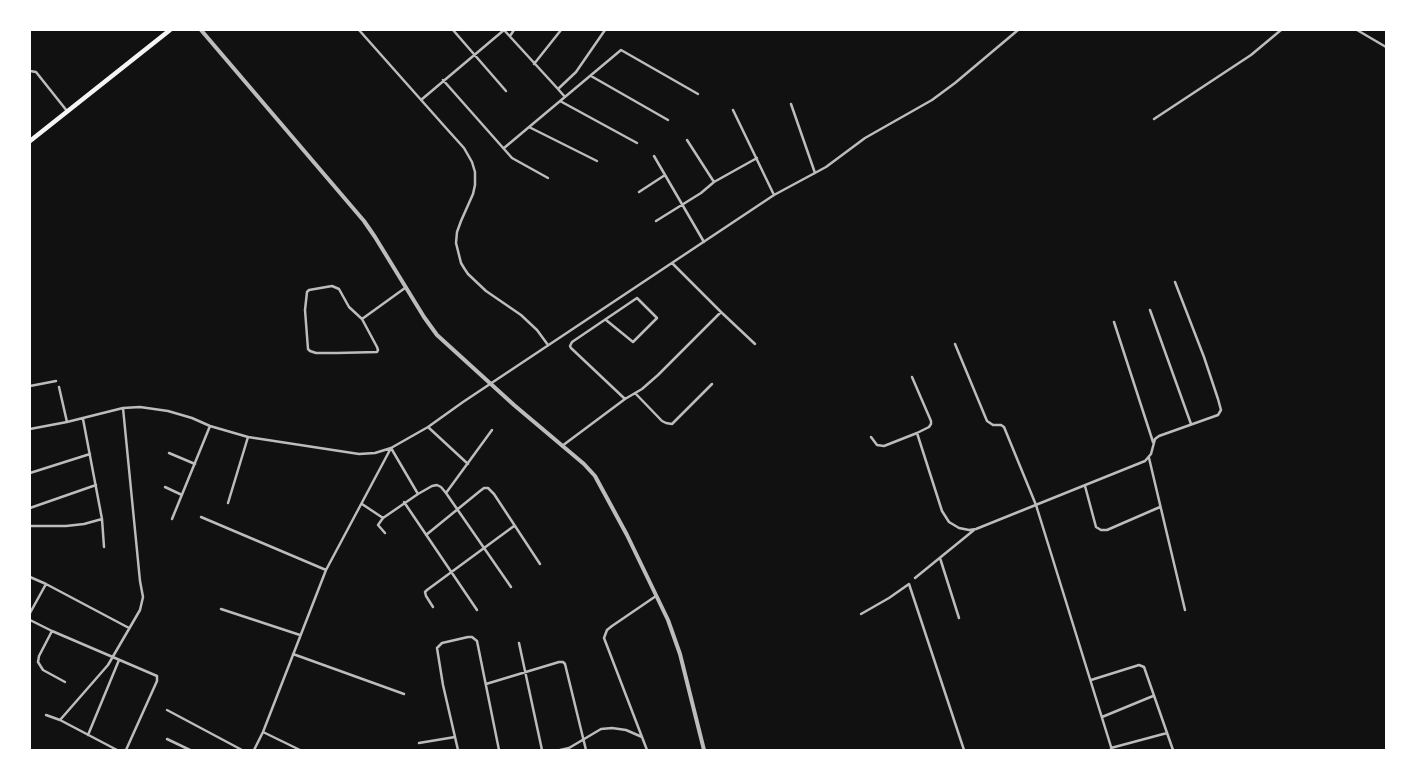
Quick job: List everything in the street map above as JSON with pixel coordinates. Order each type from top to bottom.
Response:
[{"type":"main road","points":[[30,140],[170,30]]},
{"type":"street","points":[[201,30],[364,222],[437,335],[514,405],[584,464],[598,480],[668,620],[680,654],[704,750]]},
{"type":"street","points":[[359,30],[464,148],[472,162],[475,172],[475,185],[457,232],[456,243],[461,263],[468,274],[480,286],[521,315],[537,330],[548,346]]},
{"type":"street","points":[[453,30],[506,91]]},
{"type":"street","points":[[420,100],[504,30],[564,97]]},
{"type":"street","points":[[510,36],[514,30]]},
{"type":"street","points":[[534,64],[561,30]]},
{"type":"street","points":[[558,89],[576,72],[605,30]]},
{"type":"street","points":[[30,429],[83,419],[123,408],[140,407],[168,411],[248,437],[359,454],[375,453],[391,448],[428,427],[774,195],[826,167],[865,138],[932,100],[956,83],[1018,30]]},
{"type":"street","points":[[1154,119],[1251,55],[1281,30]]},
{"type":"street","points":[[1357,30],[1386,47]]},
{"type":"street","points":[[504,148],[621,50],[698,94]]},
{"type":"street","points":[[30,71],[36,72],[67,111]]},
{"type":"street","points":[[590,76],[668,120]]},
{"type":"street","points":[[443,80],[512,158],[548,178]]},
{"type":"street","points":[[560,101],[637,143]]},
{"type":"street","points":[[791,104],[816,173]]},
{"type":"street","points":[[733,110],[774,195]]},
{"type":"street","points":[[529,127],[597,161]]},
{"type":"street","points":[[687,140],[714,182]]},
{"type":"street","points":[[654,156],[704,242]]},
{"type":"street","points":[[656,221],[683,205],[714,182],[757,158]]},
{"type":"street","points":[[639,192],[665,175]]},
{"type":"street","points":[[672,263],[755,344]]},
{"type":"street","points":[[1175,282],[1204,358],[1221,410],[1214,417],[1159,436],[1155,439],[1149,458],[1185,610]]},
{"type":"street","points":[[362,319],[407,287]]},
{"type":"street","points":[[339,288],[349,307],[362,319],[377,347],[377,352],[312,352],[308,349],[305,310],[307,292],[310,290],[339,288]]},
{"type":"street","points":[[606,320],[633,342],[657,318],[637,298],[572,342],[570,346],[624,399]]},
{"type":"street","points":[[1150,310],[1191,424]]},
{"type":"street","points":[[562,446],[658,375],[721,312]]},
{"type":"street","points":[[1114,322],[1153,444]]},
{"type":"street","points":[[955,344],[987,421],[993,425],[1004,427],[1036,504],[1112,749],[1167,732]]},
{"type":"street","points":[[871,437],[877,445],[884,446],[929,427],[931,421],[912,377]]},
{"type":"street","points":[[30,386],[56,381]]},
{"type":"street","points":[[635,393],[662,421],[666,424],[672,424],[712,384]]},
{"type":"street","points":[[59,387],[67,422]]},
{"type":"street","points":[[60,720],[108,666],[140,610],[144,597],[140,580],[123,408]]},
{"type":"street","points":[[83,419],[102,519],[104,547]]},
{"type":"street","points":[[172,520],[210,426]]},
{"type":"street","points":[[428,427],[468,464]]},
{"type":"street","points":[[446,493],[492,430]]},
{"type":"street","points":[[917,433],[942,511],[947,519],[959,528],[969,530],[976,529],[1085,486],[1149,458]]},
{"type":"street","points":[[228,503],[248,437]]},
{"type":"street","points":[[391,448],[418,494]]},
{"type":"street","points":[[254,750],[264,732],[326,570],[391,448]]},
{"type":"street","points":[[169,453],[195,464]]},
{"type":"street","points":[[30,473],[90,454]]},
{"type":"street","points":[[30,508],[96,485]]},
{"type":"street","points":[[385,533],[378,525],[383,518],[404,502],[432,486],[442,487],[510,587]]},
{"type":"street","points":[[1085,486],[1096,527],[1101,530],[1106,530],[1160,507]]},
{"type":"street","points":[[165,487],[182,494]]},
{"type":"street","points":[[426,535],[484,488],[488,488],[494,494],[540,564]]},
{"type":"street","points":[[404,502],[477,610]]},
{"type":"street","points":[[362,504],[383,518]]},
{"type":"street","points":[[201,517],[326,570]]},
{"type":"street","points":[[30,526],[66,526],[102,519]]},
{"type":"street","points":[[433,607],[425,592],[514,526]]},
{"type":"street","points":[[915,578],[976,529]]},
{"type":"street","points":[[940,558],[960,618]]},
{"type":"street","points":[[30,577],[129,628]]},
{"type":"street","points":[[30,613],[46,584]]},
{"type":"street","points":[[861,614],[909,584],[964,750]]},
{"type":"street","points":[[646,750],[604,638],[607,630],[656,596]]},
{"type":"street","points":[[221,609],[301,635]]},
{"type":"street","points":[[30,620],[157,676],[157,681],[126,750]]},
{"type":"street","points":[[52,631],[39,656],[38,662],[43,670],[65,682]]},
{"type":"street","points":[[458,750],[443,685],[438,648],[442,643],[468,637],[475,638],[477,641],[499,750]]},
{"type":"street","points":[[519,643],[542,750]]},
{"type":"street","points":[[293,654],[404,694]]},
{"type":"street","points":[[88,735],[119,660]]},
{"type":"street","points":[[486,684],[563,662],[566,664],[586,750]]},
{"type":"street","points":[[1090,680],[1139,665],[1146,669],[1173,750]]},
{"type":"street","points":[[1102,717],[1154,696]]},
{"type":"street","points":[[167,710],[242,750]]},
{"type":"street","points":[[46,715],[60,720],[117,750]]},
{"type":"street","points":[[560,750],[569,748],[601,729],[626,730],[642,737]]},
{"type":"street","points":[[264,732],[300,750]]},
{"type":"street","points":[[419,743],[455,737]]},
{"type":"street","points":[[167,739],[190,750]]}]
